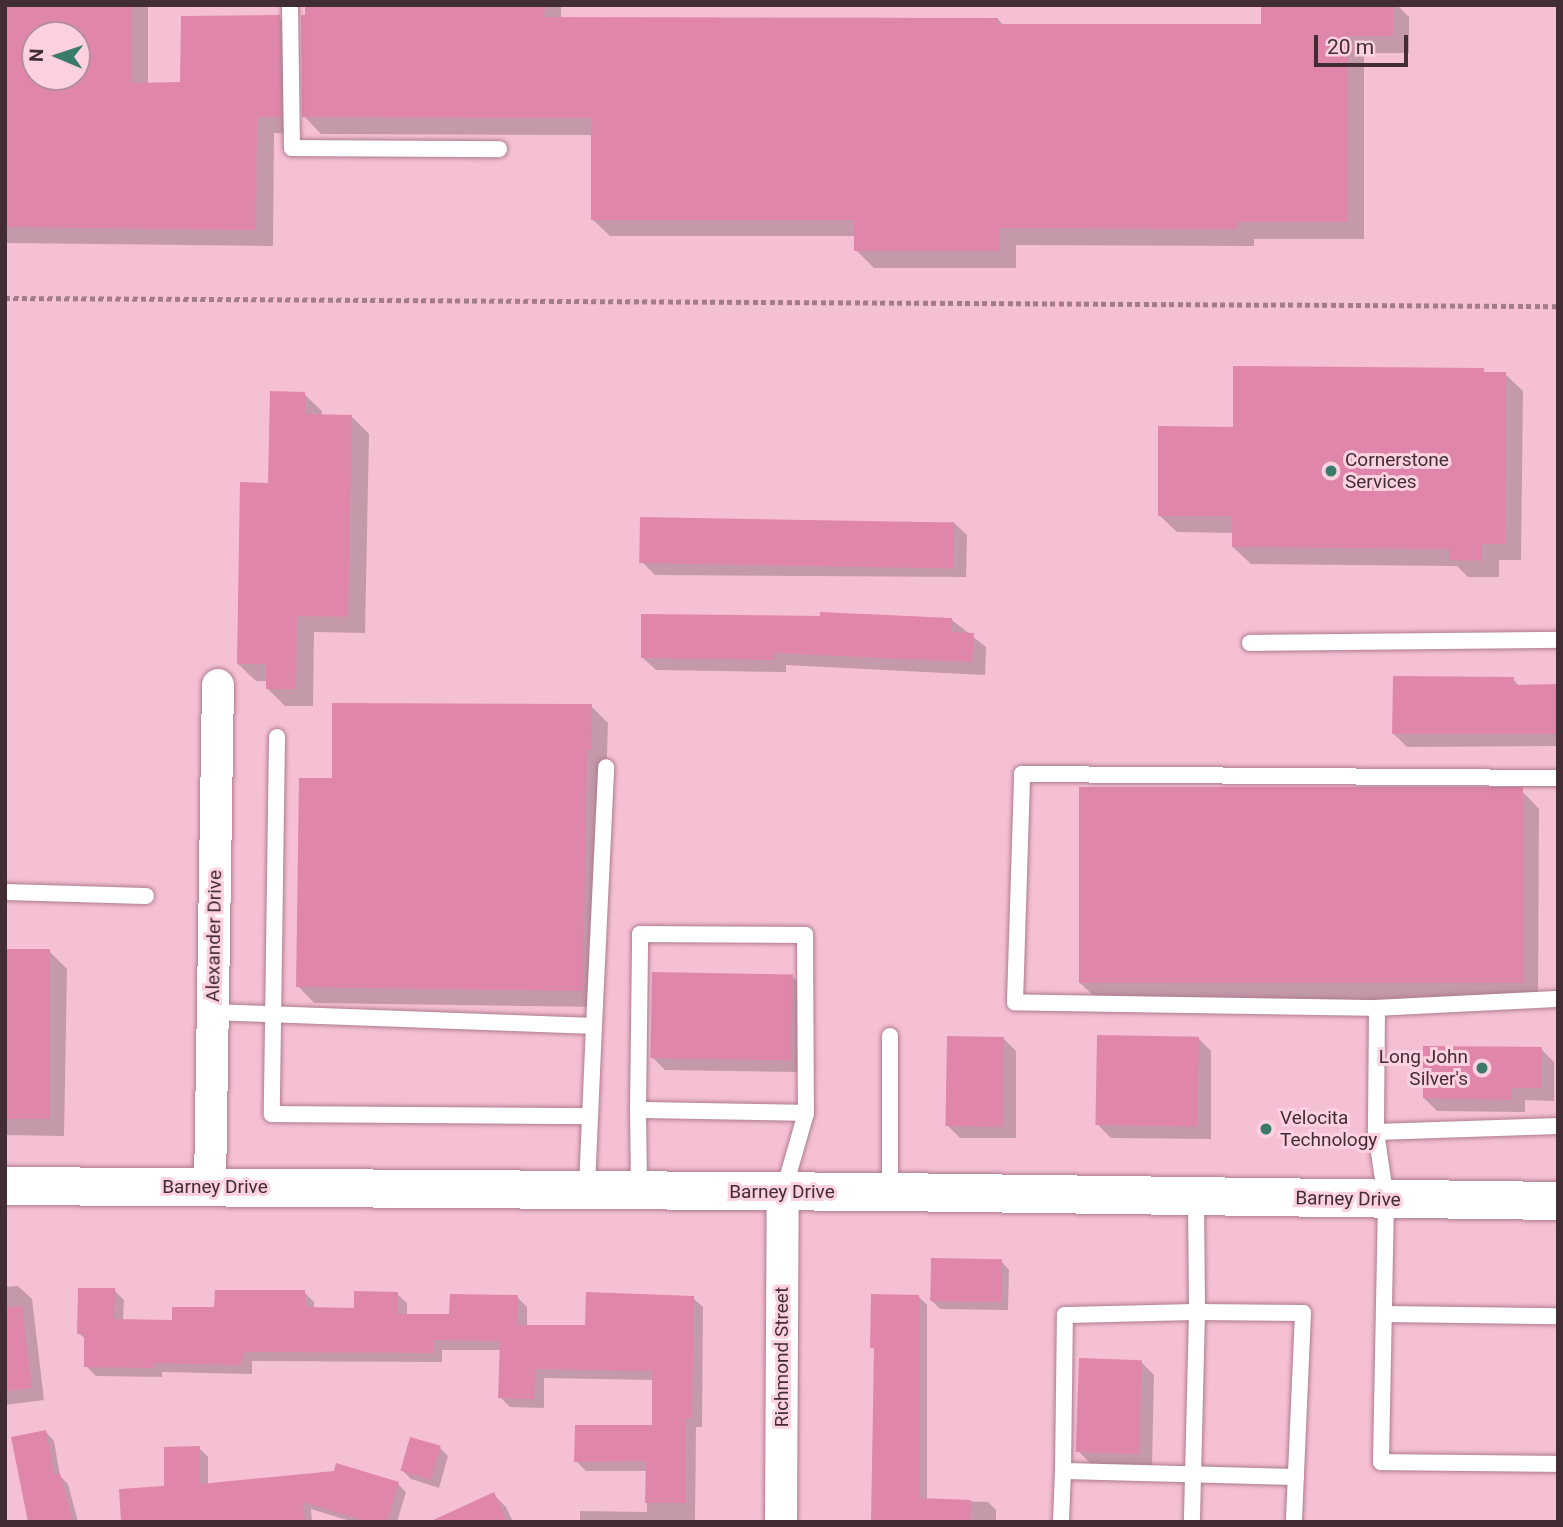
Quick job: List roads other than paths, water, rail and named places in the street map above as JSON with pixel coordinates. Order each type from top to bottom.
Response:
[{"type":"street","name":"Alexander Drive","points":[[210,1187],[218,685]]},
{"type":"street","name":"Barney Drive","points":[[5,1186],[639,1189],[783,1193],[890,1192],[1558,1201]]},
{"type":"street","name":"Richmond Street","points":[[781,1522],[783,1193]]},
{"type":"lane","points":[[290,5],[292,148],[499,149]]},
{"type":"lane","points":[[1250,643],[1558,640]]},
{"type":"lane","points":[[277,737],[271,1014],[272,1114],[590,1116]]},
{"type":"lane","points":[[587,1189],[606,767]]},
{"type":"lane","points":[[1558,778],[1022,774],[1015,1002],[1377,1008],[1558,999]]},
{"type":"lane","points":[[5,892],[146,896]]},
{"type":"lane","points":[[639,1189],[640,934],[806,935],[806,1113],[783,1193]]},
{"type":"lane","points":[[1377,1008],[1376,1132],[1385,1200],[1381,1462],[1558,1464]]},
{"type":"lane","points":[[212,1012],[594,1026]]},
{"type":"lane","points":[[890,1037],[890,1192]]},
{"type":"lane","points":[[638,1110],[806,1113]]},
{"type":"lane","points":[[1376,1132],[1558,1126]]},
{"type":"lane","points":[[1192,1522],[1197,1312],[1196,1196]]},
{"type":"lane","points":[[1061,1522],[1065,1315],[1197,1312],[1303,1313],[1294,1522]]},
{"type":"lane","points":[[1384,1314],[1558,1316]]},
{"type":"lane","points":[[1063,1471],[1296,1477]]},
{"type":"place","name":"Cornerstone Services","points":[[1331,471]]},
{"type":"place","name":"Long John Silver's","points":[[1482,1068]]},
{"type":"place","name":"Velocita Technology","points":[[1266,1129]]}]
